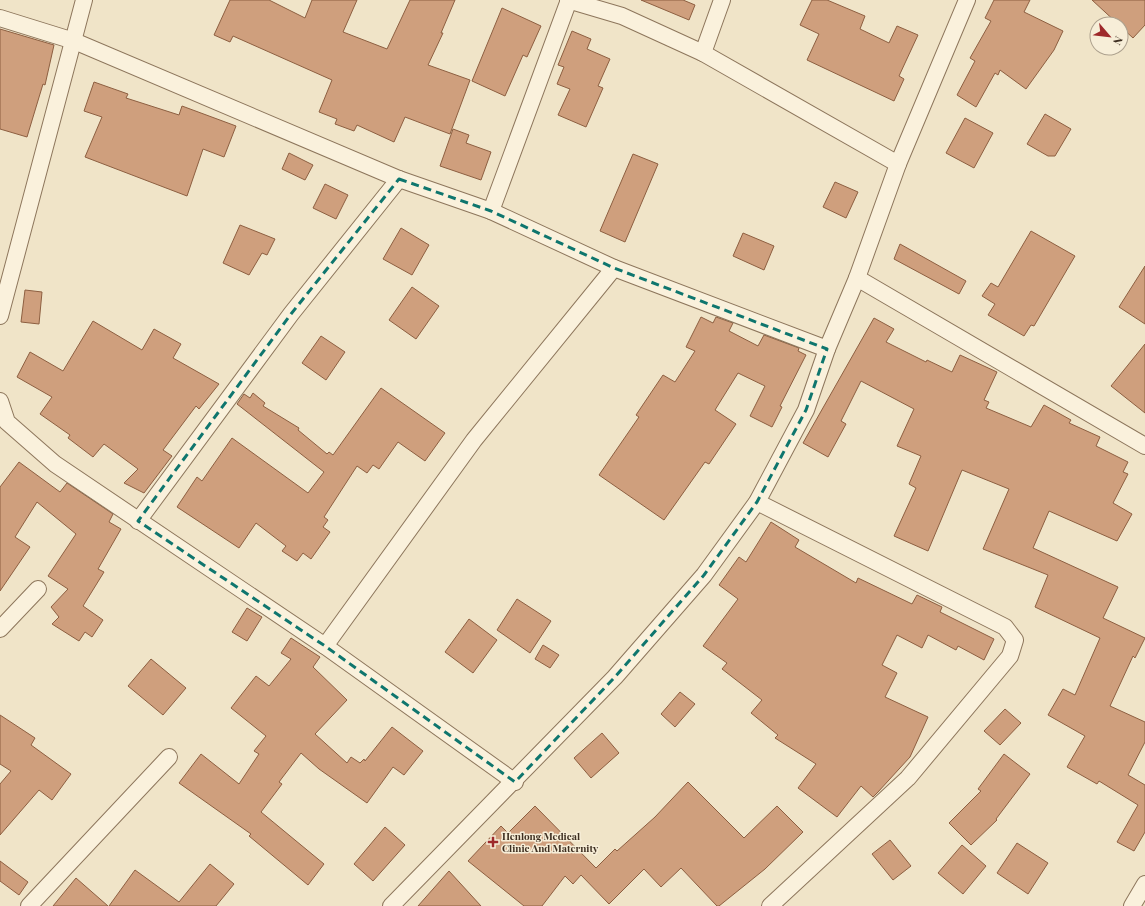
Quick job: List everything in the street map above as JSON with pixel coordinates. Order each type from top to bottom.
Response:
[{"type":"street","points":[[0,316],[5,275],[74,41],[84,0]]},
{"type":"street","points":[[491,211],[569,0],[622,16],[703,53],[898,164]]},
{"type":"street","points":[[703,53],[722,0]]},
{"type":"street","points":[[391,906],[515,782],[615,677],[704,575],[757,502],[806,410],[827,349],[857,278],[898,164],[966,0]]},
{"type":"street","points":[[0,18],[74,41],[399,179],[491,211],[614,268],[827,349]]},
{"type":"street","points":[[138,521],[291,314],[399,179]]},
{"type":"street","points":[[325,646],[474,440],[614,268]]},
{"type":"street","points":[[857,278],[1144,442]]},
{"type":"street","points":[[0,401],[6,422],[55,464],[325,646],[515,782]]},
{"type":"street","points":[[757,502],[1005,627],[1015,640],[1010,656],[908,778],[770,906]]},
{"type":"street","points":[[0,629],[38,589]]},
{"type":"street","points":[[29,906],[169,757]]},
{"type":"street","points":[[1132,906],[1145,884]]},
{"type":"highlighted area","points":[[399,179],[491,211],[614,268],[827,349],[806,410],[757,502],[704,575],[615,677],[515,782],[325,646],[138,521],[291,314]]},
{"type":"building","points":[[230,0],[269,0],[305,18],[312,0],[357,0],[343,32],[387,49],[410,0],[455,0],[441,33],[443,33],[428,65],[470,80],[450,134],[405,117],[394,142],[357,125],[354,131],[335,124],[337,119],[319,112],[332,80],[233,36],[230,42],[214,35]]},
{"type":"building","points":[[641,0],[683,0],[695,5],[689,20]]},
{"type":"building","points":[[812,0],[827,0],[865,16],[860,29],[889,43],[897,26],[918,35],[899,76],[904,79],[894,101],[807,60],[819,34],[800,25]]},
{"type":"building","points":[[994,0],[1030,0],[1024,12],[1063,31],[1054,50],[1026,89],[1000,70],[998,75],[995,73],[976,107],[957,95],[975,61],[970,58],[991,21],[985,18]]},
{"type":"building","points":[[1092,0],[1145,0],[1145,25],[1133,38],[1129,34],[1129,16],[1109,16]]},
{"type":"building","points":[[502,8],[541,26],[527,57],[523,55],[505,96],[472,81]]},
{"type":"building","points":[[0,29],[54,45],[45,85],[43,84],[27,137],[0,129]]},
{"type":"building","points":[[572,31],[591,39],[587,49],[610,59],[598,86],[603,88],[586,127],[558,115],[570,89],[557,84],[564,67],[558,65]]},
{"type":"building","points":[[94,82],[128,94],[126,98],[179,115],[182,106],[236,126],[224,157],[203,149],[187,196],[85,157],[102,117],[84,111]]},
{"type":"building","points":[[1045,114],[1071,129],[1055,156],[1048,156],[1027,144]]},
{"type":"building","points":[[965,118],[993,133],[974,168],[946,153]]},
{"type":"building","points":[[453,129],[469,135],[466,143],[491,152],[481,180],[440,166]]},
{"type":"building","points":[[289,153],[313,165],[305,180],[282,169]]},
{"type":"building","points":[[633,154],[658,164],[625,242],[600,231]]},
{"type":"building","points":[[835,182],[858,192],[846,218],[823,207]]},
{"type":"building","points":[[325,184],[348,195],[336,219],[313,208]]},
{"type":"building","points":[[240,225],[275,239],[267,255],[262,253],[249,275],[223,263]]},
{"type":"building","points":[[401,228],[429,245],[412,275],[383,259]]},
{"type":"building","points":[[1031,231],[1075,256],[1034,326],[1031,325],[1024,336],[988,315],[995,304],[982,296],[991,283],[998,287]]},
{"type":"building","points":[[743,233],[774,246],[764,270],[733,256]]},
{"type":"building","points":[[900,244],[966,281],[959,294],[894,259]]},
{"type":"building","points":[[1145,266],[1145,324],[1119,307]]},
{"type":"building","points":[[412,287],[439,306],[416,339],[389,320]]},
{"type":"building","points":[[25,290],[42,292],[39,324],[21,322]]},
{"type":"building","points":[[701,317],[713,323],[716,317],[733,323],[729,331],[758,346],[764,335],[799,348],[798,351],[806,355],[780,406],[782,407],[772,427],[750,416],[765,386],[738,373],[715,410],[736,424],[709,464],[705,462],[664,520],[599,475],[639,417],[636,415],[663,375],[675,382],[695,351],[686,347]]},
{"type":"building","points":[[874,318],[894,329],[886,342],[926,362],[927,360],[952,372],[960,355],[997,372],[984,400],[989,402],[986,408],[1031,427],[1044,405],[1071,420],[1069,423],[1100,437],[1096,446],[1128,462],[1123,472],[1128,474],[1113,503],[1132,514],[1117,541],[1049,511],[1033,548],[1118,587],[1103,618],[1145,638],[1135,658],[1133,656],[1110,706],[1145,722],[1145,742],[1128,775],[1145,785],[1145,832],[1134,851],[1117,842],[1138,805],[1099,781],[1097,784],[1067,767],[1085,736],[1048,715],[1063,689],[1075,695],[1100,638],[1035,607],[1048,575],[983,549],[1009,489],[962,470],[928,551],[894,536],[916,488],[909,484],[921,456],[897,446],[914,409],[861,381],[841,421],[846,424],[828,457],[803,443]]},
{"type":"building","points":[[93,321],[142,350],[154,329],[181,344],[173,358],[219,384],[199,409],[196,406],[163,450],[172,456],[144,493],[124,483],[138,469],[104,444],[93,457],[68,438],[70,435],[40,414],[52,397],[17,377],[30,352],[63,371]]},
{"type":"building","points":[[321,336],[345,352],[326,380],[302,363]]},
{"type":"building","points":[[1145,344],[1145,413],[1111,386]]},
{"type":"building","points":[[381,388],[445,433],[425,461],[398,442],[379,469],[373,465],[367,473],[357,466],[324,517],[328,520],[323,527],[330,532],[311,559],[303,553],[297,561],[282,551],[286,546],[256,523],[239,548],[177,507],[197,477],[202,481],[232,438],[308,493],[324,472],[237,404],[244,394],[250,398],[253,393],[265,403],[263,406],[299,428],[298,430],[327,454],[329,452],[333,455]]},
{"type":"building","points":[[19,462],[60,492],[67,483],[113,514],[109,522],[121,529],[98,569],[104,572],[83,606],[103,620],[92,637],[85,632],[79,641],[52,624],[59,617],[51,607],[68,589],[48,576],[76,534],[37,502],[15,537],[30,547],[0,591],[0,487]]},
{"type":"building","points":[[771,522],[799,540],[795,547],[856,583],[858,578],[912,604],[917,595],[942,607],[940,612],[994,639],[984,660],[958,646],[956,650],[928,635],[922,648],[897,635],[882,665],[897,673],[885,697],[928,717],[910,757],[873,797],[861,786],[837,817],[798,788],[816,764],[775,738],[778,735],[751,713],[762,700],[722,669],[727,663],[703,646],[738,599],[719,585],[739,557],[746,562]]},
{"type":"building","points":[[517,599],[551,621],[530,653],[497,630]]},
{"type":"building","points":[[247,608],[262,617],[247,641],[232,632]]},
{"type":"building","points":[[469,619],[497,640],[473,673],[445,652]]},
{"type":"building","points":[[291,638],[320,657],[313,667],[347,700],[315,734],[347,763],[351,757],[360,763],[364,759],[365,761],[392,727],[423,751],[404,775],[393,767],[367,803],[319,769],[301,753],[279,782],[282,784],[261,812],[324,864],[308,885],[249,836],[251,834],[179,783],[201,754],[239,784],[259,754],[254,751],[266,736],[231,708],[256,676],[269,686],[291,659],[281,653]]},
{"type":"building","points":[[543,645],[559,655],[550,668],[535,659]]},
{"type":"building","points":[[151,659],[186,688],[163,715],[128,686]]},
{"type":"building","points":[[680,692],[695,704],[675,727],[661,714]]},
{"type":"building","points":[[1005,709],[1021,723],[1000,745],[984,731]]},
{"type":"building","points":[[0,715],[35,738],[31,745],[71,774],[52,800],[39,790],[0,835],[0,784],[11,771],[0,764]]},
{"type":"building","points":[[602,733],[619,753],[591,778],[574,758]]},
{"type":"building","points":[[1004,754],[1030,774],[996,819],[997,820],[971,845],[949,823],[981,791],[978,789]]},
{"type":"building","points":[[688,782],[744,838],[777,806],[803,832],[765,869],[719,906],[717,906],[681,868],[661,887],[644,869],[609,904],[581,875],[573,884],[565,876],[542,906],[524,906],[468,861],[501,826],[508,833],[535,806],[596,868],[615,849],[617,851],[655,817]]},
{"type":"building","points":[[385,827],[405,845],[373,881],[354,864]]},
{"type":"building","points":[[890,840],[911,866],[893,880],[872,854]]},
{"type":"building","points":[[1017,843],[1048,863],[1028,894],[997,873]]},
{"type":"building","points":[[962,845],[986,866],[963,894],[938,873]]},
{"type":"building","points":[[0,861],[28,882],[19,895],[0,881]]},
{"type":"building","points":[[210,864],[234,884],[216,906],[109,906],[135,870],[179,902]]},
{"type":"building","points":[[449,871],[481,906],[418,906]]},
{"type":"building","points":[[76,878],[108,906],[53,906]]},
{"type":"place","name":"Henlong Medical Clinic And Maternity","points":[[493,842]]}]
